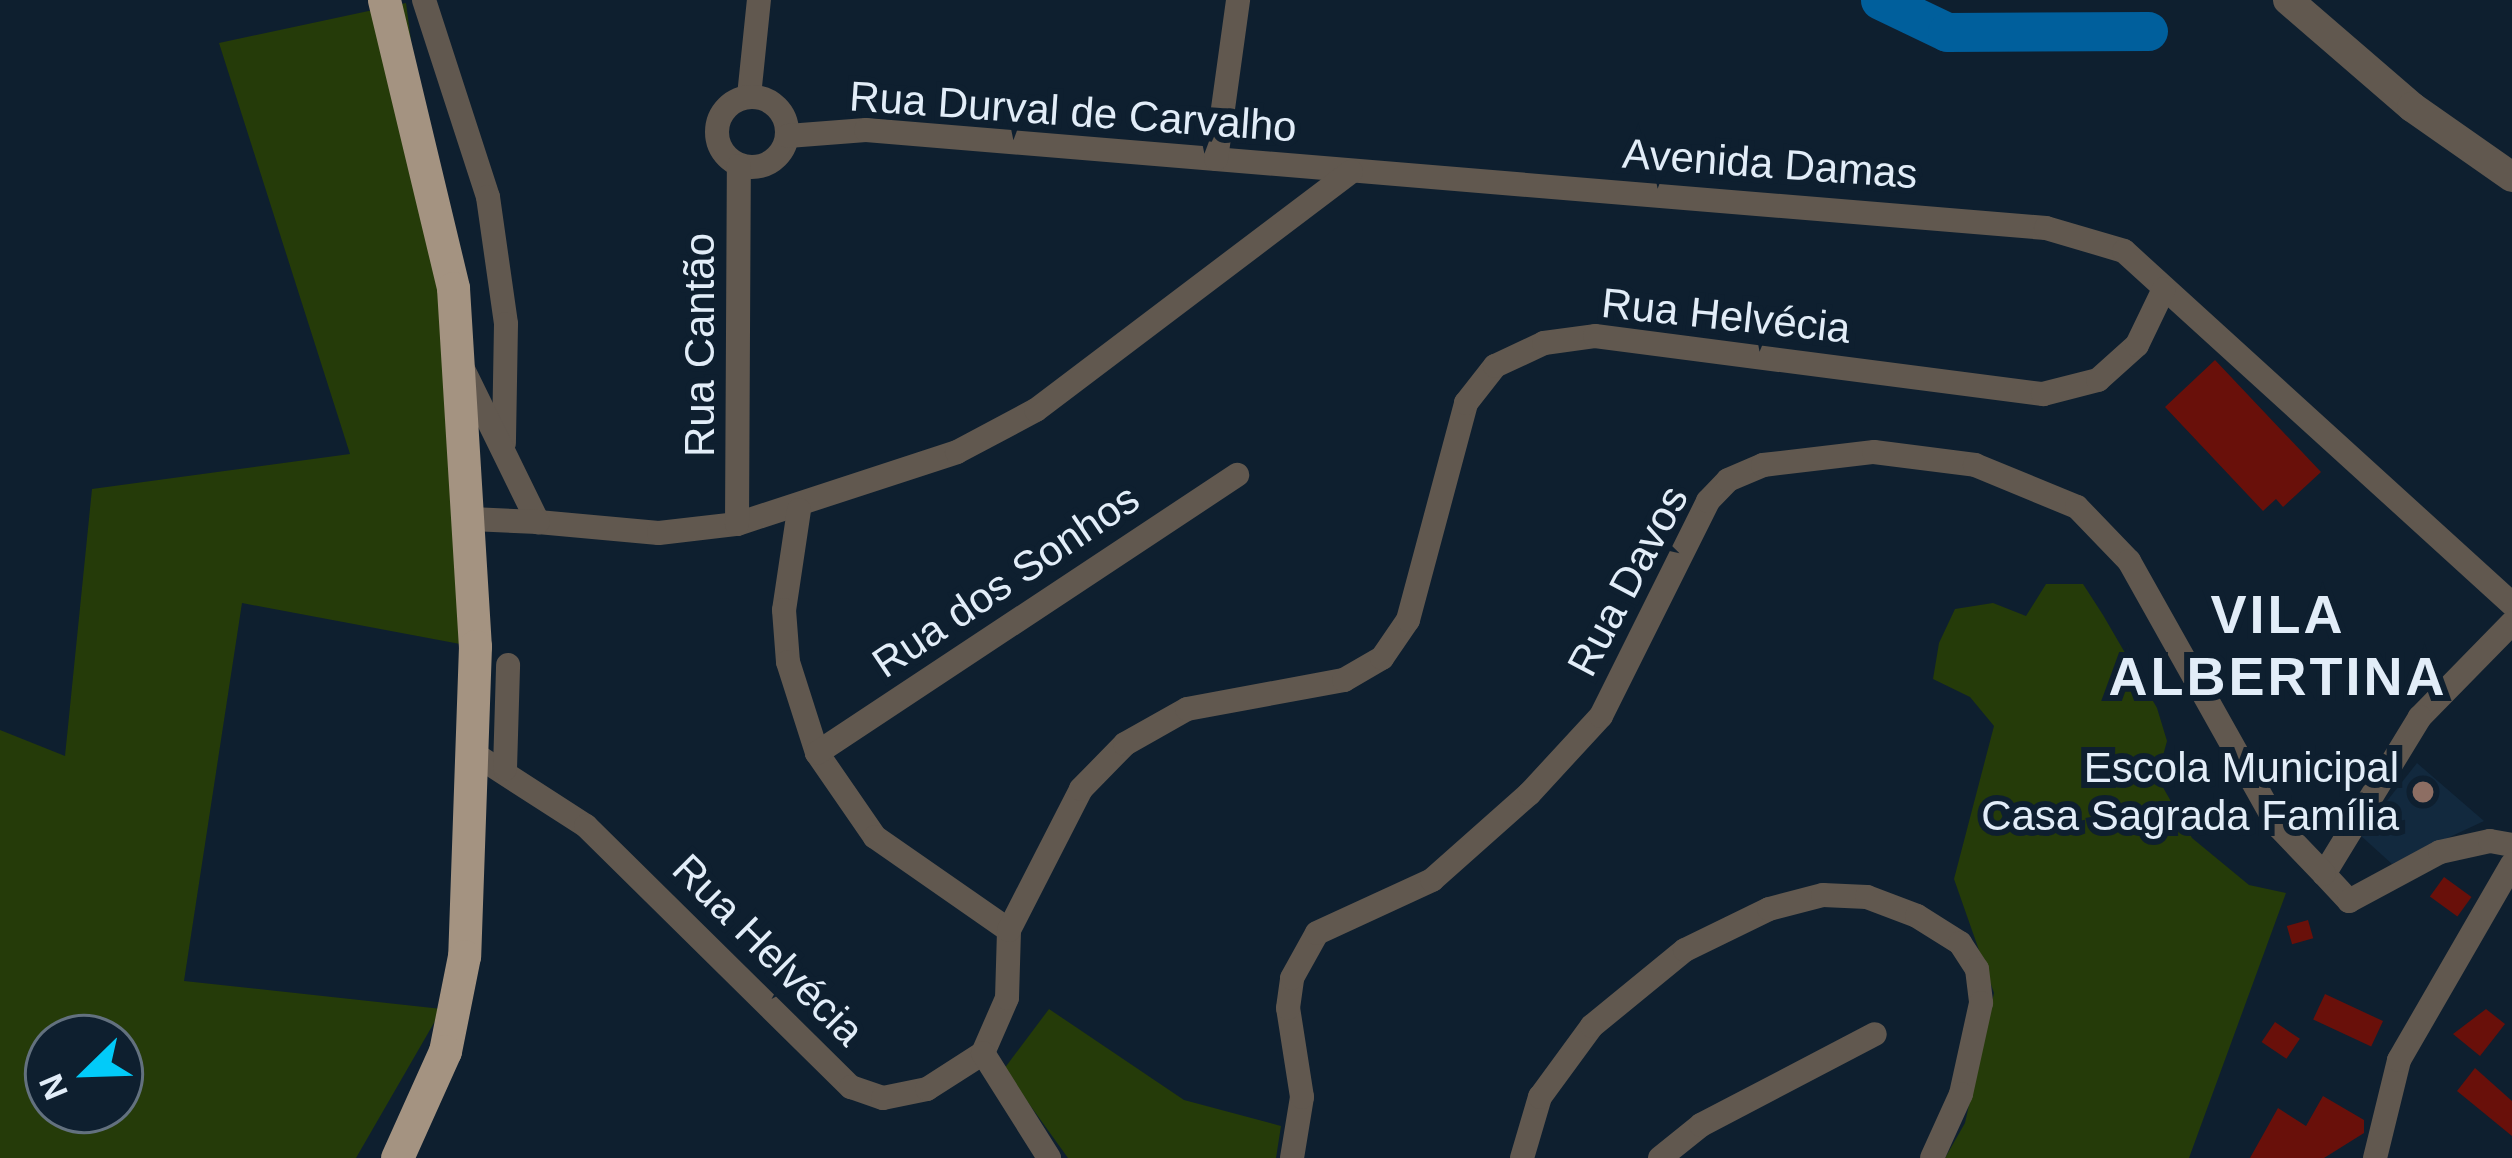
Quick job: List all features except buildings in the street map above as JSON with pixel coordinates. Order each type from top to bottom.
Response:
[{"type":"main road","points":[[384,0],[436,195],[460,363],[490,762],[464,956],[445,1051],[397,1158]]},
{"type":"street","points":[[424,0],[488,197],[506,324],[504,446]]},
{"type":"street","points":[[749,97],[758,0]]},
{"type":"street","points":[[1216,159],[1238,0]]},
{"type":"street","points":[[2295,3],[2411,107],[2512,177]]},
{"type":"street","points":[[749,97],[778,107],[788,136],[776,159],[739,166],[716,134],[725,108],[749,97]]},
{"type":"street","name":"Rua Durval de Carvalho","points":[[788,136],[866,130],[1352,172]]},
{"type":"street","name":"Rua Cantão","points":[[737,524],[739,166]]},
{"type":"street","points":[[471,519],[659,533],[737,524],[799,510],[958,452],[1036,410],[1352,172]]},
{"type":"street","name":"Avenida Damas","points":[[1352,172],[2046,228],[2123,251],[2512,604]]},
{"type":"street","name":"Rua Helvécia","points":[[490,762],[586,826],[850,1087],[883,1098],[927,1089],[983,1053],[1007,998],[1009,930],[1081,789],[1125,744],[1187,709],[1344,680],[1382,658],[1408,620],[1466,403],[1496,367],[1544,344],[1594,336],[2043,394],[2098,380],[2138,345],[2164,289]]},
{"type":"street","points":[[460,363],[538,522]]},
{"type":"street","name":"Rua Davos","points":[[1292,1158],[1302,1097],[1288,1008],[1292,978],[1318,933],[1432,880],[1529,794],[1601,716],[1708,500],[1728,480],[1763,465],[1874,452],[1975,465],[2077,507],[2129,562],[2278,826],[2324,874],[2337,897],[2364,898],[2440,852],[2490,841],[2512,845]]},
{"type":"street","name":"Rua dos Sonhos","points":[[818,753],[1237,475]]},
{"type":"street","points":[[799,510],[784,610],[788,662],[818,753],[874,837],[1009,930]]},
{"type":"street","points":[[2324,874],[2420,717],[2512,623]]},
{"type":"street","points":[[490,762],[508,665]]},
{"type":"street","points":[[2375,1158],[2399,1060],[2512,864]]},
{"type":"street","points":[[1522,1158],[1540,1097],[1592,1026],[1685,950],[1769,909],[1823,895],[1867,897],[1917,916],[1960,943],[1977,969],[1981,1004],[1961,1094],[1932,1158]]},
{"type":"street","points":[[1660,1158],[1701,1125],[1875,1034]]},
{"type":"street","points":[[983,1053],[1049,1158]]},
{"type":"shaded area","name":"Escola Municipal Casa Sagrada Família","points":[[2417,763],[2484,821],[2392,864],[2360,835]]},
{"type":"green space","points":[[406,3],[492,650],[242,603],[184,981],[442,1009],[356,1158],[0,1158],[0,730],[65,756],[92,489],[350,454],[219,43]]},
{"type":"green space","points":[[2046,584],[2083,584],[2157,708],[2167,741],[2157,777],[2192,838],[2249,885],[2286,893],[2189,1158],[1945,1158],[1965,1123],[1994,993],[1954,879],[1994,726],[1970,697],[1933,679],[1939,643],[1955,609],[1993,603],[2026,616]]},
{"type":"green space","points":[[1049,1009],[1184,1100],[1281,1126],[1276,1158],[1068,1158],[1004,1069]]},
{"type":"waterway","points":[[1880,0],[1947,32],[2148,31]]},
{"type":"place","name":"Escola Municipal Casa Sagrada Família","points":[[2423,792]]},
{"type":"district","name":"VILA ALBERTINA","points":[[2278,645]]}]
